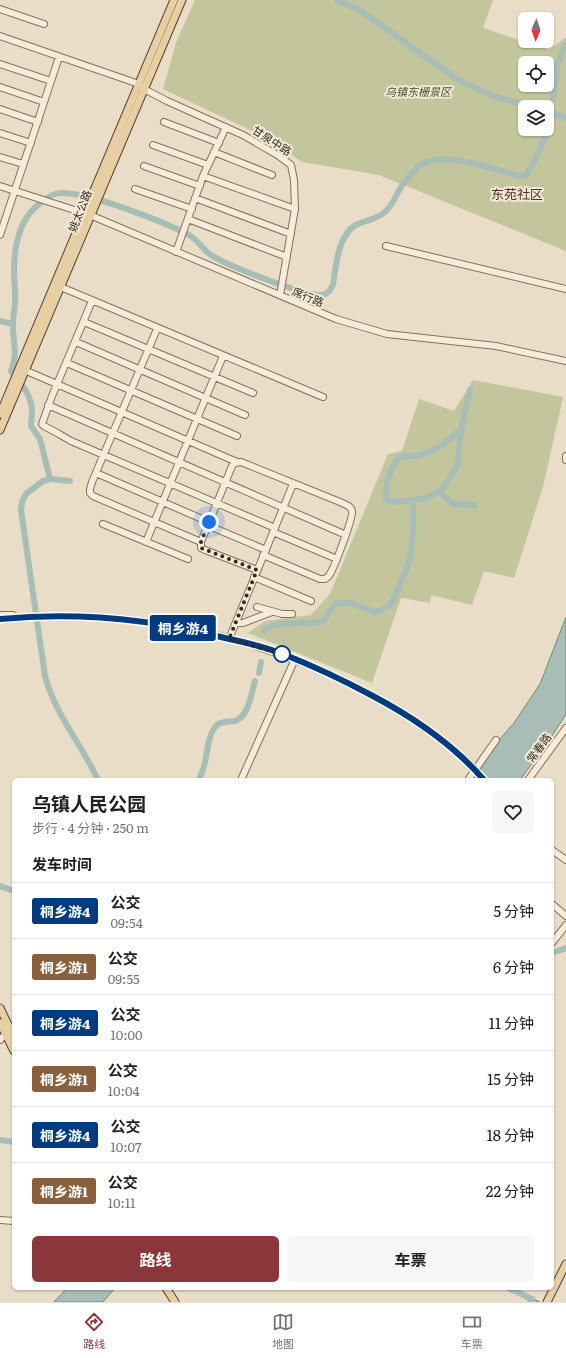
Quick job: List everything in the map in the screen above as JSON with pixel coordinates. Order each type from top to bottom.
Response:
[{"type":"main road","name":"姚太公路","points":[[1,427],[16,395],[23,369],[141,86],[174,0]]},
{"type":"main road","name":"姚太公路","points":[[141,86],[182,0]]},
{"type":"main road","name":"姚太公路","points":[[0,414],[12,386],[23,369]]},
{"type":"main road","points":[[0,1008],[10,1031],[12,1041]]},
{"type":"main road","points":[[0,1023],[10,1031]]},
{"type":"main road","points":[[554,1288],[566,1264]]},
{"type":"main road","points":[[167,1290],[175,1302]]},
{"type":"main road","points":[[548,1300],[553,1290]]},
{"type":"street","points":[[0,9],[44,24]]},
{"type":"street","name":"甘泉中路","points":[[0,36],[141,86],[167,101],[244,135],[280,156],[291,165],[294,180],[295,210],[280,293]]},
{"type":"street","points":[[0,234],[59,57]]},
{"type":"street","points":[[0,64],[51,81]]},
{"type":"street","points":[[0,87],[44,102]]},
{"type":"street","points":[[0,109],[38,122]]},
{"type":"street","points":[[164,122],[219,143]]},
{"type":"street","points":[[176,252],[203,176],[226,127]]},
{"type":"street","points":[[0,133],[30,143]]},
{"type":"street","points":[[153,145],[208,165]]},
{"type":"street","points":[[214,152],[272,175]]},
{"type":"street","points":[[0,157],[23,164]]},
{"type":"street","points":[[144,166],[200,186]]},
{"type":"street","points":[[203,176],[295,210]]},
{"type":"street","name":"席行路","points":[[0,186],[87,214],[176,252],[280,293],[336,320],[387,334],[496,346],[566,361]]},
{"type":"street","points":[[135,189],[192,209]]},
{"type":"street","points":[[195,198],[291,234]]},
{"type":"street","points":[[188,219],[287,256]]},
{"type":"street","points":[[386,246],[566,288]]},
{"type":"street","points":[[58,286],[157,329],[323,397]]},
{"type":"street","points":[[92,301],[76,342],[48,405],[42,424],[71,441],[170,483],[337,559]]},
{"type":"street","points":[[84,322],[253,393]]},
{"type":"street","points":[[157,329],[96,473],[90,493],[93,496],[201,542]]},
{"type":"street","points":[[76,342],[245,415]]},
{"type":"street","points":[[146,542],[223,356]]},
{"type":"street","points":[[67,363],[237,436]]},
{"type":"street","points":[[23,369],[237,462],[350,507],[353,515],[329,577],[320,579],[264,553],[208,523],[96,473]]},
{"type":"street","points":[[48,405],[346,535]]},
{"type":"street","points":[[237,462],[232,466],[225,482],[201,542],[201,548],[257,570]]},
{"type":"street","points":[[229,639],[293,484]]},
{"type":"street","points":[[103,524],[188,559]]},
{"type":"street","points":[[254,577],[311,601]]},
{"type":"street","points":[[257,607],[272,612],[287,615],[292,614]]},
{"type":"street","points":[[236,623],[243,623],[272,612]]},
{"type":"street","points":[[0,615],[131,620],[192,630],[282,654],[358,688],[400,711],[458,752],[482,778]]},
{"type":"street","points":[[0,619],[31,616]]},
{"type":"street","points":[[242,778],[295,659]]},
{"type":"street","name":"常春路","points":[[529,778],[566,728]]},
{"type":"street","points":[[469,778],[496,740]]},
{"type":"street","points":[[554,851],[566,860]]},
{"type":"street","points":[[554,906],[566,916]]},
{"type":"street","points":[[554,940],[566,925]]},
{"type":"street","points":[[0,1040],[10,1031]]},
{"type":"street","points":[[0,1220],[12,1221]]},
{"type":"green space","name":"乌镇东栅景区","points":[[195,0],[493,0],[483,28],[518,40],[518,48],[543,48],[549,50],[554,48],[554,46],[566,37],[566,251],[379,175],[302,162],[267,138],[163,89],[176,43]]},
{"type":"green space","points":[[473,380],[563,397],[543,487],[514,578],[484,571],[472,605],[431,595],[430,603],[401,598],[372,683],[248,633],[265,621],[311,615],[330,594],[388,454],[402,451],[419,399],[454,411]]},
{"type":"water","points":[[566,617],[566,714],[521,778],[472,778],[499,740],[514,723],[540,684]]},
{"type":"water","points":[[65,1290],[113,1290],[103,1302],[54,1302]]},
{"type":"waterway","points":[[337,0],[361,11],[458,80],[493,96],[518,103]]},
{"type":"waterway","points":[[552,100],[557,65],[566,45]]},
{"type":"waterway","points":[[554,114],[566,118]]},
{"type":"waterway","points":[[50,479],[40,439],[31,426],[32,410],[30,399],[18,379],[11,371],[15,358],[13,330],[15,251],[21,229],[27,217],[32,210],[44,200],[55,194],[66,193],[122,207],[189,235],[205,250],[219,260],[266,280],[300,291],[322,295],[326,294],[333,285],[338,254],[348,232],[354,226],[377,217],[385,212],[391,206],[403,184],[417,168],[426,162],[452,160],[481,165],[520,176],[526,175],[536,158],[555,114]]},
{"type":"waterway","points":[[0,321],[13,324]]},
{"type":"waterway","points":[[461,429],[432,451],[420,455],[404,456],[399,458],[393,466],[388,479],[386,492],[387,501],[399,502],[426,498],[439,492],[444,486],[456,468],[461,429],[470,390]]},
{"type":"waterway","points":[[70,481],[50,479],[43,481],[26,494],[22,502],[21,510],[45,676],[55,703],[97,778]]},
{"type":"waterway","points":[[439,492],[453,504],[474,505]]},
{"type":"waterway","points":[[264,631],[275,625],[321,622],[337,603],[350,603],[375,612],[387,607],[395,597],[409,562],[412,536],[413,500]]},
{"type":"waterway","points":[[259,673],[261,662]]},
{"type":"waterway","points":[[200,778],[211,734],[217,725],[223,722],[235,721],[240,718],[249,704],[255,681]]},
{"type":"waterway","points":[[0,886],[12,890]]},
{"type":"waterway","points":[[554,952],[566,948]]},
{"type":"waterway","points":[[0,1140],[12,1142]]},
{"type":"waterway","points":[[512,1290],[532,1299],[530,1302]]},
{"type":"waterway","points":[[532,1299],[539,1302]]},
{"type":"bus line","name":"桐乡游4","points":[[0,619],[44,616],[137,621],[198,631],[282,654],[334,676],[418,722],[458,752],[482,778]]},
{"type":"district","name":"东苑社区","points":[[517,194]]},
{"type":"route","points":[[209,522],[200,545],[201,548],[257,570],[229,639],[282,654]]}]
